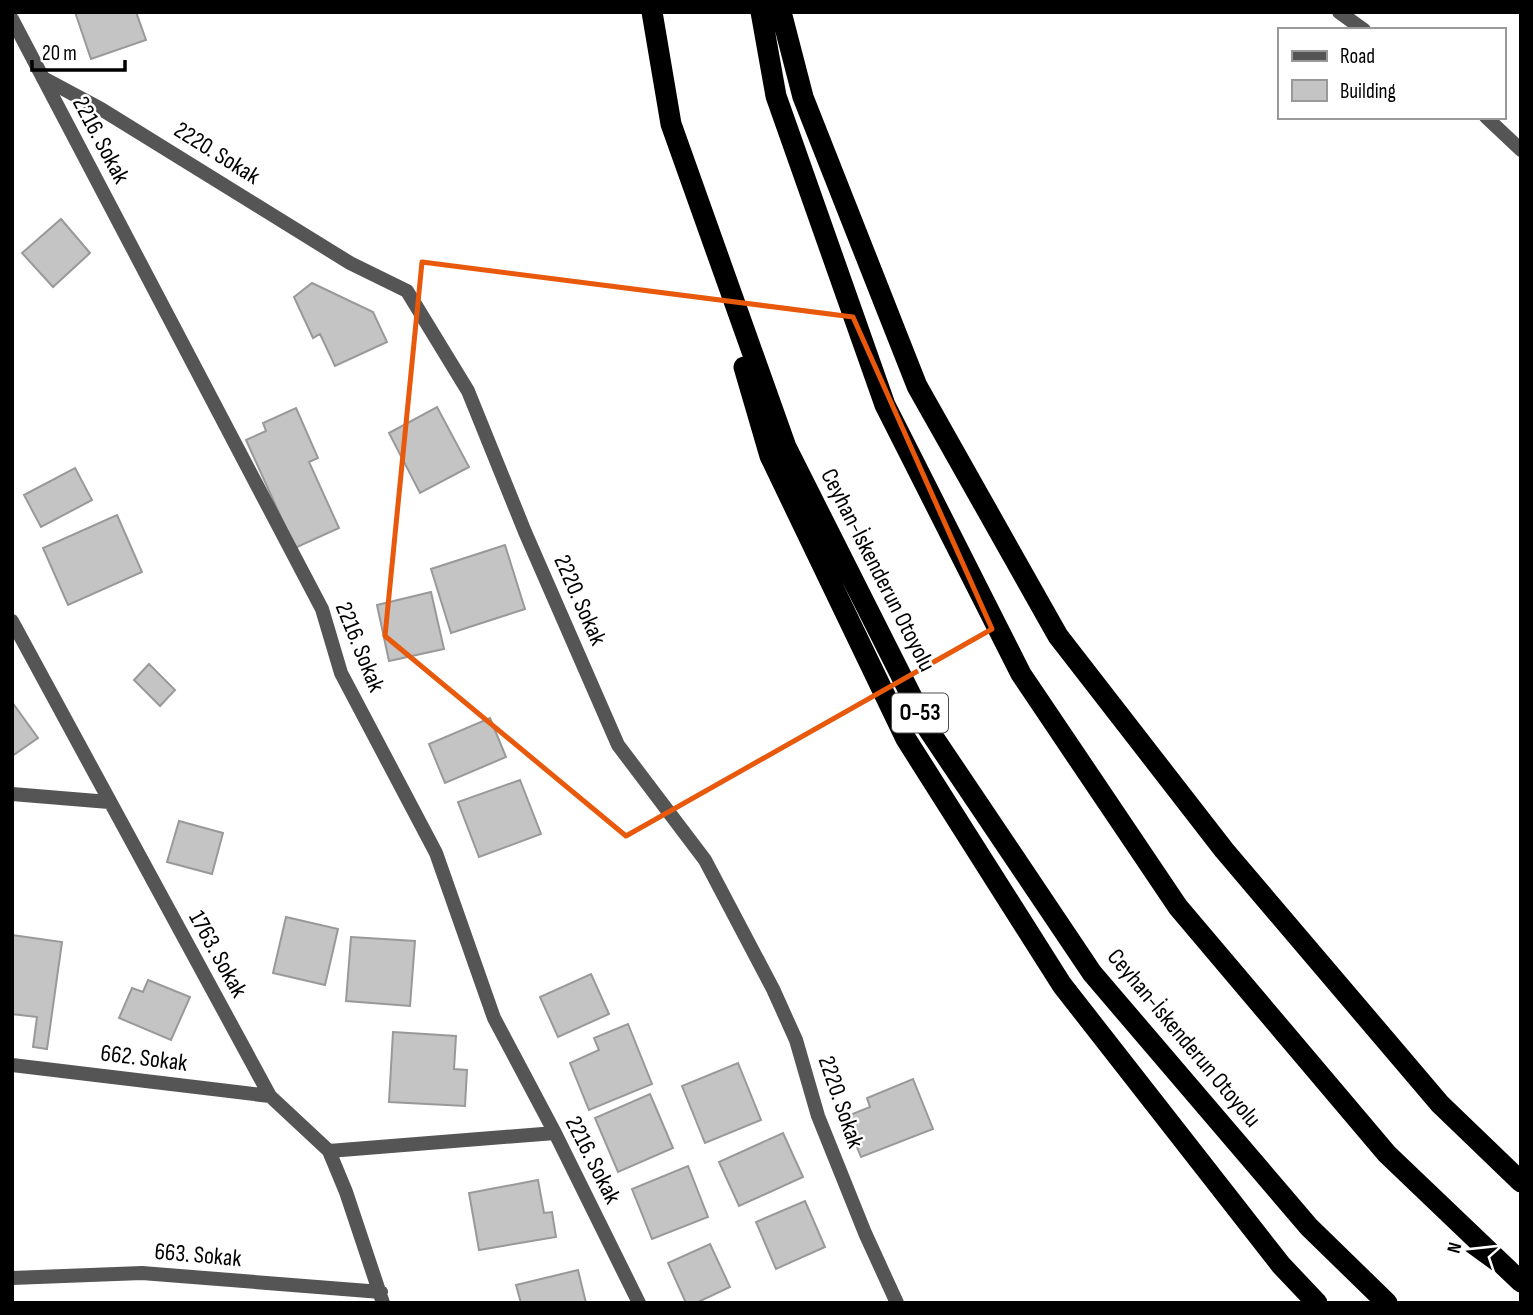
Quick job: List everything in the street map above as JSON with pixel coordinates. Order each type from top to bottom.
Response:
[{"type":"highway","name":"Ceyhan-İskenderun Otoyolu","points":[[652,12],[671,124],[786,447],[928,729],[1092,973],[1309,1227],[1387,1303]]},
{"type":"highway","points":[[761,12],[776,96],[885,405],[1021,674],[1178,907],[1387,1154],[1521,1282]]},
{"type":"highway","points":[[781,12],[803,97],[917,386],[1058,636],[1233,860],[1440,1104],[1521,1182]]},
{"type":"highway","points":[[671,124],[770,456],[906,739],[1062,985],[1281,1265],[1317,1303]]},
{"type":"street","points":[[1339,12],[1361,28]]},
{"type":"street","name":"2216. Sokak","points":[[12,19],[322,609],[341,673],[436,853],[494,1018],[555,1133],[639,1303]]},
{"type":"street","name":"2220. Sokak","points":[[43,78],[101,109],[350,263],[407,291],[468,391],[525,532],[618,744],[705,860],[773,989],[796,1040],[818,1116],[865,1233],[897,1303]]},
{"type":"street","points":[[1488,119],[1521,150]]},
{"type":"street","name":"1763. Sokak","points":[[12,621],[270,1096],[329,1151],[382,1298]]},
{"type":"street","points":[[12,794],[109,802]]},
{"type":"street","name":"662. Sokak","points":[[12,1065],[270,1096]]},
{"type":"street","points":[[329,1151],[555,1133]]},
{"type":"street","name":"663. Sokak","points":[[12,1278],[142,1273],[382,1298]]},
{"type":"highlighted area","points":[[422,262],[853,317],[992,629],[626,836],[385,636]]},
{"type":"building","points":[[75,12],[136,12],[146,40],[91,59]]},
{"type":"building","points":[[61,219],[90,253],[53,287],[22,253]]},
{"type":"building","points":[[312,283],[373,312],[387,342],[335,366],[320,334],[313,338],[294,297]]},
{"type":"building","points":[[437,407],[469,467],[420,493],[389,433]]},
{"type":"building","points":[[296,408],[318,458],[309,462],[339,528],[295,548],[246,440],[266,431],[263,423]]},
{"type":"building","points":[[75,468],[92,500],[41,527],[24,495]]},
{"type":"building","points":[[117,515],[142,572],[68,605],[43,548]]},
{"type":"building","points":[[505,545],[525,609],[451,633],[431,569]]},
{"type":"building","points":[[431,592],[444,649],[389,661],[377,605]]},
{"type":"building","points":[[149,664],[175,690],[160,706],[134,680]]},
{"type":"building","points":[[12,702],[38,738],[12,756]]},
{"type":"building","points":[[490,718],[506,757],[445,783],[429,744]]},
{"type":"building","points":[[520,780],[541,834],[479,857],[458,802]]},
{"type":"building","points":[[179,821],[223,833],[212,874],[167,862]]},
{"type":"building","points":[[286,917],[338,929],[325,985],[273,973]]},
{"type":"building","points":[[12,935],[62,942],[47,1049],[33,1047],[37,1017],[12,1014]]},
{"type":"building","points":[[351,937],[415,941],[410,1006],[346,1001]]},
{"type":"building","points":[[591,974],[609,1014],[558,1037],[540,997]]},
{"type":"building","points":[[148,980],[190,997],[171,1040],[119,1018],[132,988],[143,992]]},
{"type":"building","points":[[628,1024],[652,1084],[589,1110],[570,1063],[599,1050],[594,1038]]},
{"type":"building","points":[[393,1032],[456,1036],[454,1069],[467,1070],[465,1106],[389,1102]]},
{"type":"building","points":[[738,1063],[761,1120],[705,1143],[682,1086]]},
{"type":"building","points":[[913,1079],[933,1129],[861,1157],[845,1117],[870,1107],[867,1098]]},
{"type":"building","points":[[650,1094],[673,1148],[618,1172],[595,1118]]},
{"type":"building","points":[[783,1133],[803,1177],[739,1206],[719,1162]]},
{"type":"building","points":[[688,1166],[708,1217],[652,1239],[632,1189]]},
{"type":"building","points":[[538,1180],[544,1213],[552,1212],[556,1237],[479,1250],[469,1193]]},
{"type":"building","points":[[805,1201],[825,1247],[776,1269],[756,1222]]},
{"type":"building","points":[[710,1244],[730,1287],[696,1303],[686,1303],[668,1263]]},
{"type":"building","points":[[578,1270],[586,1303],[521,1303],[516,1285]]}]
